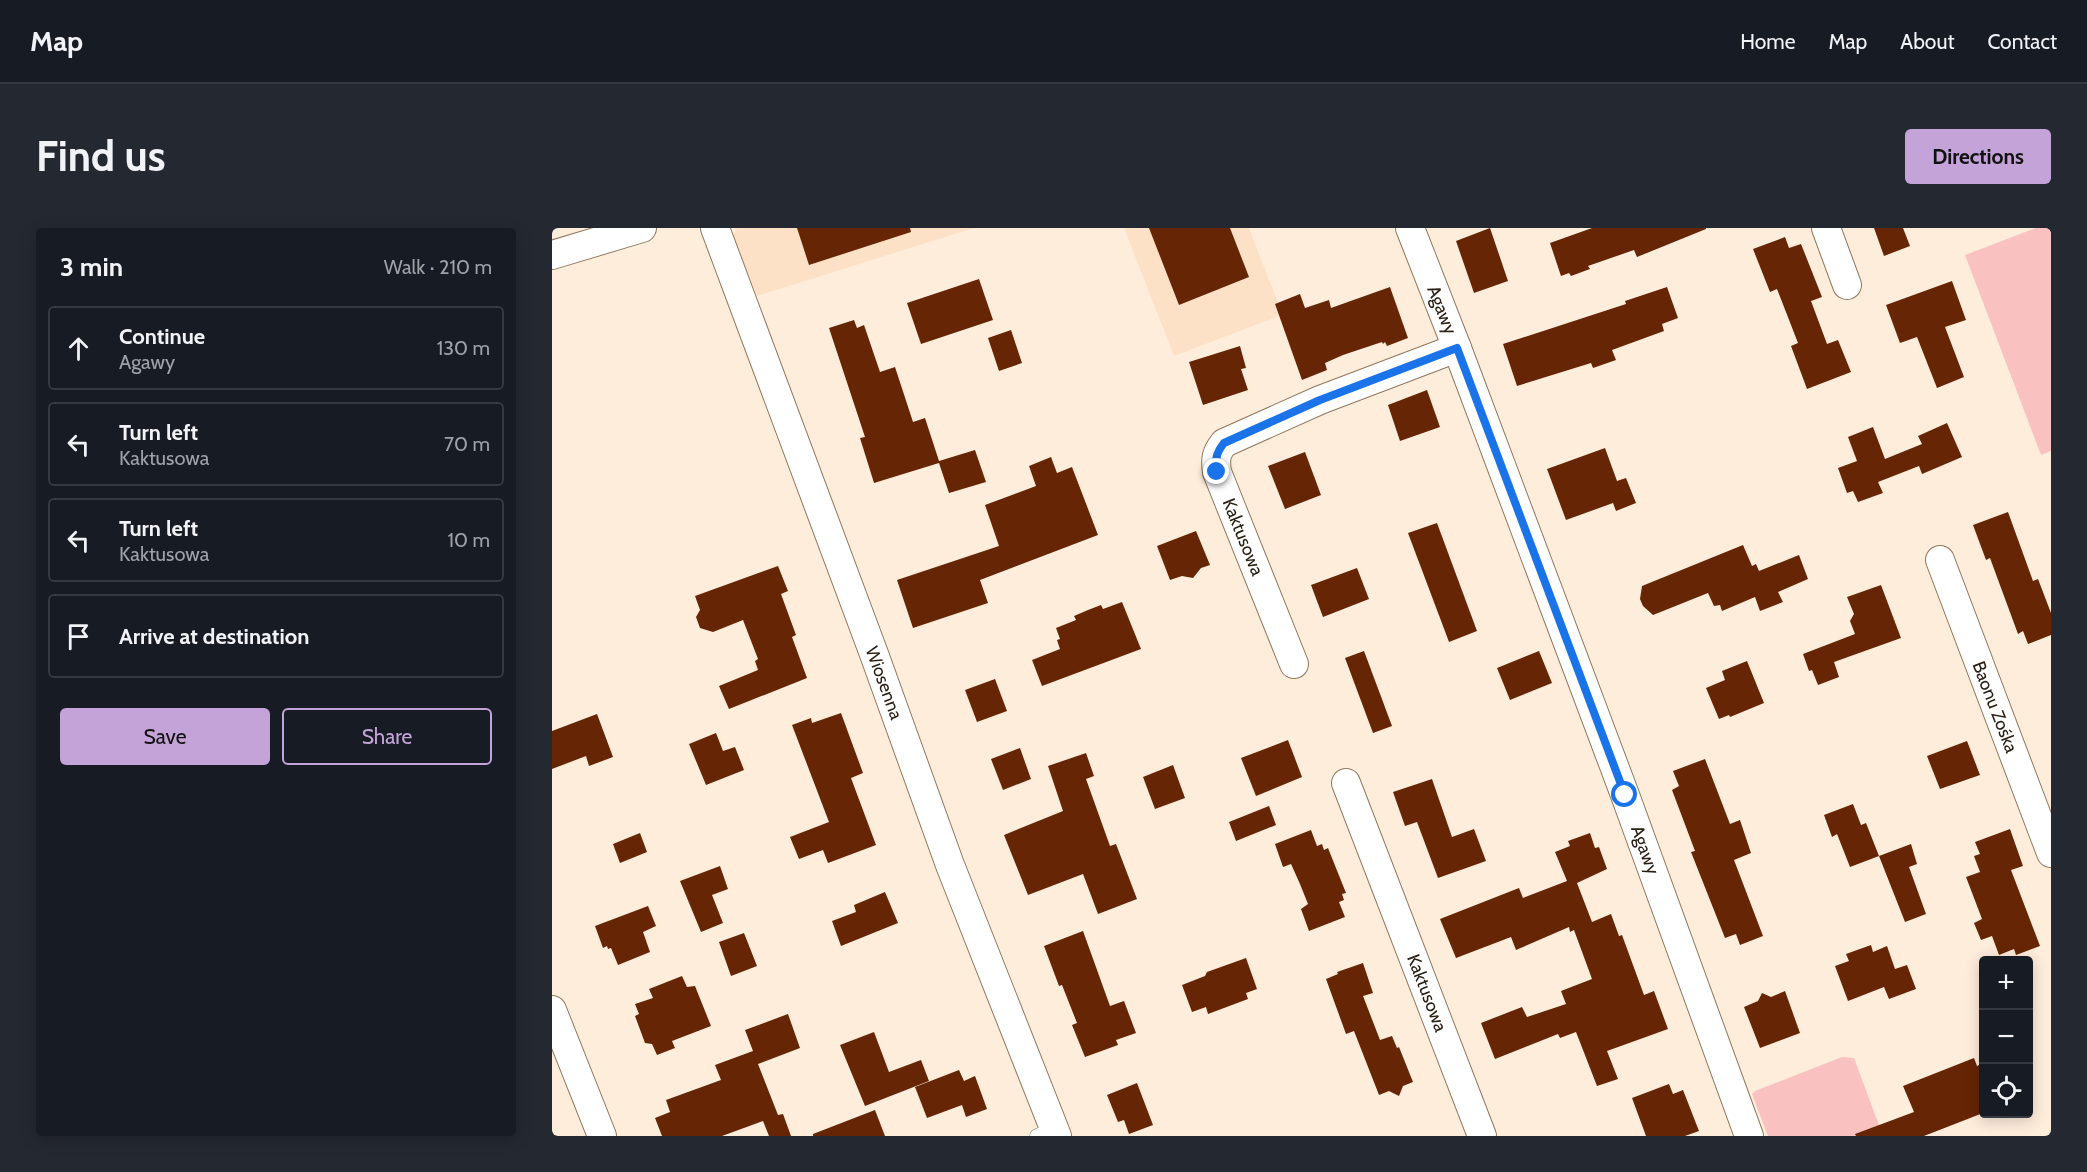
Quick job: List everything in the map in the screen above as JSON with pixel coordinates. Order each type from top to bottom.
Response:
[{"type":"street","points":[[552,255],[642,228]]},
{"type":"street","name":"Wiosenna","points":[[715,228],[874,654],[1049,1134]]},
{"type":"street","name":"Agawy","points":[[1410,228],[1625,795],[1749,1136]]},
{"type":"street","points":[[1826,228],[1847,285]]},
{"type":"street","name":"Kaktusowa","points":[[1294,664],[1217,472],[1215,460],[1217,451],[1224,443],[1320,400],[1457,348]]},
{"type":"street","name":"Baonu Zośka","points":[[1940,560],[2051,853]]},
{"type":"street","name":"Kaktusowa","points":[[1346,783],[1482,1136]]},
{"type":"street","points":[[552,1010],[602,1136]]},
{"type":"shaded area","points":[[737,228],[974,228],[757,296],[733,236]]},
{"type":"shaded area","points":[[1124,228],[1249,228],[1278,303],[1275,305],[1279,316],[1174,356]]},
{"type":"shaded area","points":[[2036,228],[2051,228],[2051,451],[2041,455],[1965,255]]},
{"type":"shaded area","points":[[1842,1057],[1854,1058],[1883,1136],[1768,1136],[1752,1094]]},
{"type":"building","points":[[797,228],[910,228],[911,232],[809,265]]},
{"type":"building","points":[[1149,228],[1230,228],[1249,277],[1179,305]]},
{"type":"building","points":[[1490,228],[1508,281],[1474,293],[1456,241]]},
{"type":"building","points":[[1592,228],[1706,229],[1637,257],[1634,250],[1588,266],[1590,269],[1571,276],[1569,273],[1561,276],[1550,243]]},
{"type":"building","points":[[1874,228],[1903,228],[1910,246],[1884,256]]},
{"type":"building","points":[[1785,237],[1789,248],[1801,244],[1822,297],[1811,301],[1827,344],[1838,340],[1851,372],[1807,389],[1791,346],[1798,343],[1777,289],[1770,292],[1753,249]]},
{"type":"building","points":[[979,279],[993,320],[921,344],[907,303]]},
{"type":"building","points":[[1952,281],[1966,320],[1945,327],[1964,377],[1937,388],[1917,337],[1900,343],[1886,305]]},
{"type":"building","points":[[1390,287],[1408,338],[1387,346],[1385,342],[1383,344],[1382,342],[1343,355],[1325,363],[1327,370],[1302,380],[1275,304],[1300,294],[1305,308],[1329,300],[1331,308]]},
{"type":"building","points":[[1667,287],[1678,318],[1662,324],[1664,331],[1612,350],[1616,360],[1593,368],[1591,363],[1517,386],[1503,344],[1626,304],[1625,301]]},
{"type":"building","points":[[854,320],[857,328],[864,325],[880,372],[895,367],[913,422],[925,418],[939,461],[975,450],[986,482],[949,493],[939,463],[874,483],[860,438],[865,437],[829,328]]},
{"type":"building","points":[[1011,330],[1022,363],[999,371],[988,338]]},
{"type":"building","points":[[1240,346],[1246,368],[1241,369],[1248,390],[1203,405],[1189,362]]},
{"type":"building","points":[[1427,390],[1440,427],[1400,441],[1388,405]]},
{"type":"building","points":[[1947,423],[1962,457],[1922,474],[1919,466],[1878,482],[1883,493],[1858,502],[1853,491],[1847,493],[1838,468],[1857,461],[1848,437],[1873,427],[1885,459],[1922,444],[1918,436]]},
{"type":"building","points":[[1605,448],[1617,481],[1626,478],[1636,503],[1616,511],[1613,503],[1566,520],[1547,469]]},
{"type":"building","points":[[1305,452],[1321,495],[1285,509],[1268,466]]},
{"type":"building","points":[[1051,457],[1057,473],[1072,467],[1098,535],[980,580],[988,603],[913,628],[897,580],[999,546],[985,505],[1036,486],[1029,466]]},
{"type":"building","points":[[2008,512],[2033,581],[2038,579],[2051,613],[2051,635],[2028,644],[2023,631],[2018,634],[1990,558],[1986,560],[1973,525]]},
{"type":"building","points":[[1437,523],[1477,631],[1449,642],[1408,533]]},
{"type":"building","points":[[1196,531],[1210,565],[1201,568],[1193,578],[1182,576],[1170,580],[1157,546]]},
{"type":"building","points":[[1743,545],[1752,566],[1756,564],[1759,571],[1799,555],[1808,579],[1778,592],[1783,602],[1760,611],[1755,597],[1722,611],[1720,605],[1714,606],[1708,593],[1653,615],[1643,606],[1640,599],[1642,586]]},
{"type":"building","points":[[778,566],[788,591],[781,594],[796,635],[792,637],[807,678],[729,709],[719,686],[758,670],[755,661],[758,659],[743,620],[713,632],[700,628],[696,617],[700,610],[695,596]]},
{"type":"building","points":[[1357,568],[1369,599],[1323,617],[1311,585]]},
{"type":"building","points":[[1881,585],[1901,638],[1834,662],[1839,677],[1818,685],[1812,670],[1809,671],[1803,654],[1855,634],[1850,621],[1854,614],[1847,597]]},
{"type":"building","points":[[1122,602],[1141,649],[1042,686],[1032,660],[1060,649],[1057,640],[1060,639],[1056,628],[1076,620],[1074,616],[1088,610],[1101,605],[1103,609]]},
{"type":"building","points":[[1364,651],[1392,726],[1373,733],[1345,658]]},
{"type":"building","points":[[1539,651],[1552,683],[1510,700],[1497,668]]},
{"type":"building","points":[[1747,661],[1764,703],[1730,717],[1729,715],[1719,719],[1706,688],[1725,680],[1722,671]]},
{"type":"building","points":[[995,679],[1007,711],[977,722],[965,690]]},
{"type":"building","points":[[841,713],[863,773],[851,778],[876,845],[828,863],[823,850],[799,859],[790,837],[829,822],[792,725],[811,718],[812,723]]},
{"type":"building","points":[[597,714],[613,757],[589,766],[586,756],[552,769],[552,731]]},
{"type":"building","points":[[716,733],[723,751],[735,747],[744,770],[706,785],[689,744]]},
{"type":"building","points":[[1288,740],[1302,777],[1256,796],[1241,758]]},
{"type":"building","points":[[1967,741],[1980,775],[1940,789],[1927,756]]},
{"type":"building","points":[[1020,748],[1031,779],[1003,790],[991,759]]},
{"type":"building","points":[[1086,753],[1094,776],[1086,779],[1110,846],[1116,844],[1137,899],[1098,914],[1083,874],[1028,895],[1004,835],[1063,811],[1048,766]]},
{"type":"building","points":[[1705,759],[1730,824],[1740,820],[1751,853],[1734,860],[1763,936],[1740,945],[1736,934],[1725,938],[1691,852],[1695,851],[1672,790],[1679,786],[1673,771]]},
{"type":"building","points":[[1173,765],[1185,798],[1155,809],[1143,777]]},
{"type":"building","points":[[1432,779],[1452,837],[1474,829],[1486,861],[1438,878],[1417,822],[1405,826],[1393,792]]},
{"type":"building","points":[[1853,804],[1861,825],[1866,823],[1879,856],[1850,867],[1837,834],[1832,837],[1824,815]]},
{"type":"building","points":[[1269,806],[1276,825],[1236,841],[1229,822]]},
{"type":"building","points":[[2010,829],[2023,866],[2011,870],[2040,946],[2016,955],[2014,949],[1999,955],[1992,936],[1981,940],[1974,923],[1982,919],[1966,877],[1980,872],[1974,856],[1980,854],[1975,842]]},
{"type":"building","points":[[1311,830],[1317,846],[1322,844],[1324,850],[1328,848],[1346,893],[1342,894],[1344,900],[1339,902],[1345,917],[1309,931],[1301,909],[1308,904],[1291,864],[1283,867],[1275,844]]},
{"type":"building","points":[[640,833],[647,852],[620,863],[613,844]]},
{"type":"building","points":[[1590,833],[1595,848],[1599,847],[1607,869],[1577,883],[1592,922],[1611,914],[1619,936],[1622,935],[1644,995],[1654,991],[1668,1029],[1607,1051],[1618,1079],[1597,1086],[1576,1032],[1560,1038],[1558,1034],[1495,1059],[1481,1023],[1522,1007],[1527,1017],[1566,1004],[1561,991],[1592,979],[1574,930],[1570,932],[1569,927],[1516,950],[1511,937],[1456,958],[1440,919],[1519,888],[1523,898],[1567,881],[1555,852],[1570,846],[1568,841]]},
{"type":"building","points":[[1911,844],[1917,864],[1909,867],[1926,914],[1905,922],[1879,856]]},
{"type":"building","points":[[720,866],[728,889],[712,895],[723,923],[701,932],[680,881]]},
{"type":"building","points":[[885,892],[898,923],[841,946],[832,921],[856,912],[854,905]]},
{"type":"building","points":[[648,906],[656,926],[643,932],[650,952],[618,965],[611,948],[608,949],[607,946],[603,948],[595,926]]},
{"type":"building","points":[[1083,931],[1110,1006],[1124,1001],[1136,1033],[1116,1040],[1118,1045],[1085,1057],[1072,1025],[1077,1023],[1062,985],[1059,986],[1044,946]]},
{"type":"building","points":[[744,933],[757,966],[731,976],[719,942]]},
{"type":"building","points":[[1871,945],[1873,952],[1887,946],[1895,969],[1907,965],[1916,989],[1889,999],[1884,987],[1848,1001],[1835,966],[1849,961],[1846,954]]},
{"type":"building","points":[[1246,958],[1257,989],[1246,993],[1248,999],[1208,1014],[1206,1007],[1192,1012],[1182,985],[1205,976],[1207,972]]},
{"type":"building","points":[[1363,963],[1373,993],[1363,996],[1380,1040],[1392,1036],[1413,1082],[1403,1086],[1399,1096],[1389,1091],[1379,1095],[1354,1031],[1346,1034],[1326,979],[1338,974],[1337,972]]},
{"type":"building","points":[[682,976],[687,987],[695,986],[711,1026],[672,1041],[675,1048],[657,1055],[652,1044],[645,1043],[635,1016],[639,1014],[635,1004],[653,998],[649,989]]},
{"type":"building","points":[[1785,991],[1800,1033],[1760,1048],[1744,1007],[1758,1001],[1762,993],[1771,997]]},
{"type":"building","points":[[788,1014],[800,1048],[758,1064],[778,1115],[783,1114],[791,1136],[769,1136],[763,1121],[722,1136],[662,1136],[655,1118],[670,1112],[666,1100],[721,1080],[715,1065],[753,1051],[745,1030]]},
{"type":"building","points":[[874,1032],[889,1072],[921,1060],[929,1081],[865,1106],[840,1045]]},
{"type":"building","points":[[1974,1058],[1977,1066],[1979,1065],[1979,1115],[1924,1136],[1856,1136],[1855,1134],[1914,1112],[1903,1086]]},
{"type":"building","points":[[959,1070],[964,1081],[975,1076],[987,1109],[966,1117],[962,1105],[927,1118],[915,1087]]},
{"type":"building","points":[[1137,1083],[1153,1125],[1129,1134],[1124,1120],[1118,1122],[1107,1095]]},
{"type":"building","points":[[1669,1084],[1673,1094],[1683,1090],[1699,1131],[1685,1136],[1646,1136],[1632,1098]]},
{"type":"building","points":[[875,1110],[885,1136],[813,1136],[813,1134]]},
{"type":"route","points":[[1217,472],[1215,460],[1217,451],[1224,443],[1320,400],[1457,348],[1625,795]]}]
